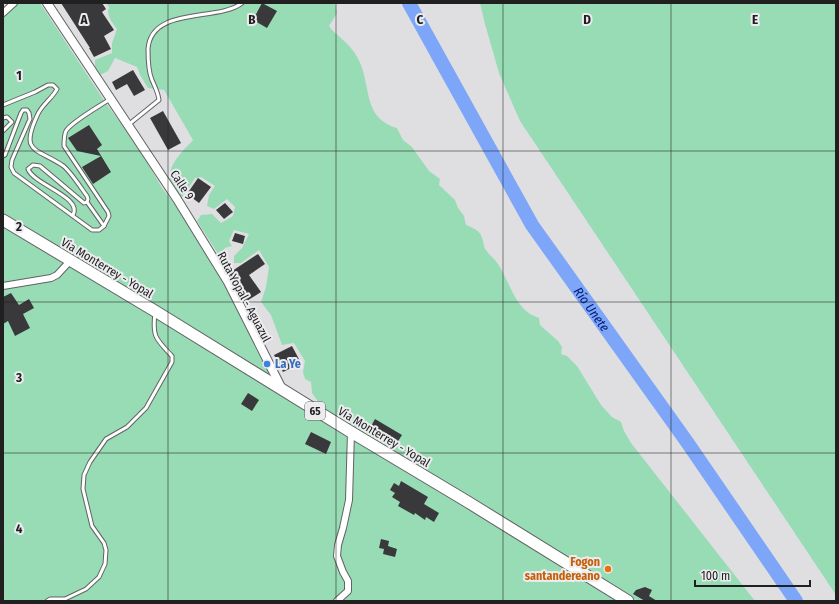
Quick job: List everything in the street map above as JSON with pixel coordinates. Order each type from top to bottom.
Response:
[{"type":"highway","name":"Vía Monterrey - Yopal","points":[[282,390],[468,502],[628,601]]},
{"type":"street","points":[[3,13],[14,3]]},
{"type":"street","points":[[3,286],[51,278],[70,261]]},
{"type":"street","points":[[337,601],[348,591],[348,581],[343,572],[338,556],[338,545],[349,500],[351,432]]},
{"type":"lane","name":"Ruta Yopal - Aguazul","points":[[47,3],[177,199],[228,282],[282,390]]},
{"type":"lane","points":[[128,125],[159,100],[158,93],[151,78],[148,60],[148,47],[153,33],[172,21],[230,10],[242,3]]},
{"type":"lane","points":[[3,105],[48,85],[54,85],[57,89],[54,95],[40,110],[36,117],[29,139],[31,146],[35,152],[63,165],[87,196],[87,202],[104,226]]},
{"type":"lane","points":[[3,156],[5,155],[21,113],[23,110],[26,110],[29,113],[30,119],[12,160],[11,167],[14,173],[92,230],[99,230],[104,226],[109,216],[108,212],[64,146],[64,139],[66,131],[72,125],[110,99]]},
{"type":"lane","points":[[3,118],[7,117],[12,122],[3,132]]},
{"type":"lane","points":[[72,215],[75,208],[68,199],[35,178],[28,169],[30,166],[40,166],[84,203],[87,202]]},
{"type":"lane","points":[[3,220],[155,311],[282,390]]},
{"type":"lane","points":[[47,601],[50,599],[65,599],[86,589],[99,577],[105,564],[106,550],[104,544],[92,526],[83,489],[84,475],[90,462],[106,439],[127,427],[146,408],[172,362],[172,356],[158,341],[155,335],[153,328],[155,311]]},
{"type":"green space","points":[[17,3],[40,3],[103,99],[139,148],[162,188],[176,206],[217,271],[280,394],[620,601],[3,601],[3,15]]},
{"type":"green space","points":[[106,3],[335,3],[337,13],[329,26],[356,55],[361,65],[372,107],[377,116],[385,123],[397,128],[403,140],[412,147],[429,171],[440,179],[439,185],[455,200],[458,208],[464,216],[466,225],[480,233],[485,248],[498,264],[519,303],[524,309],[539,318],[540,325],[558,341],[562,347],[561,354],[567,356],[577,366],[601,405],[612,417],[621,422],[631,443],[755,601],[638,601],[348,427],[319,403],[312,393],[311,382],[305,379],[303,372],[305,361],[294,343],[282,345],[271,315],[261,302],[266,287],[269,267],[259,250],[241,263],[234,263],[234,256],[242,248],[249,234],[234,230],[229,241],[232,246],[225,248],[220,257],[197,221],[201,215],[212,214],[221,223],[233,216],[235,207],[227,199],[214,209],[207,206],[209,195],[215,186],[201,177],[195,178],[181,199],[172,185],[170,180],[171,169],[181,153],[193,140],[164,90],[148,88],[137,67],[115,58],[108,71],[100,75],[95,67],[95,60],[112,53],[112,43],[117,29],[110,19],[108,13],[109,7]]},
{"type":"green space","points":[[480,3],[836,3],[836,595],[520,121],[499,73]]},
{"type":"building","points":[[61,3],[102,3],[106,9],[102,12],[114,30],[104,36],[111,49],[94,57],[90,48]]},
{"type":"building","points":[[262,3],[277,11],[267,28],[253,20]]},
{"type":"building","points":[[133,70],[145,90],[134,96],[127,84],[116,90],[112,82]]},
{"type":"building","points":[[163,111],[181,143],[168,150],[150,118]]},
{"type":"building","points":[[89,125],[102,145],[97,149],[111,172],[93,184],[82,167],[101,156],[77,151],[68,138]]},
{"type":"building","points":[[198,178],[211,187],[199,203],[187,194]]},
{"type":"building","points":[[225,203],[233,212],[224,219],[216,210]]},
{"type":"building","points":[[235,233],[245,236],[243,244],[232,241]]},
{"type":"building","points":[[258,254],[265,264],[249,275],[261,292],[245,302],[229,273]]},
{"type":"building","points":[[11,293],[19,305],[29,299],[34,308],[23,314],[30,328],[15,336],[8,321],[3,324],[3,297]]},
{"type":"building","points":[[292,346],[301,363],[283,372],[274,355]]},
{"type":"building","points":[[248,393],[259,400],[252,411],[241,404]]},
{"type":"building","points":[[375,419],[402,435],[395,446],[369,430]]},
{"type":"building","points":[[311,432],[331,442],[326,454],[305,444]]},
{"type":"building","points":[[401,481],[428,497],[424,504],[439,513],[434,522],[426,517],[425,520],[415,513],[414,515],[398,506],[400,502],[392,497],[395,493],[390,490],[394,483],[399,486]]},
{"type":"building","points":[[381,539],[389,541],[388,546],[397,549],[395,557],[383,554],[384,549],[379,548]]},
{"type":"building","points":[[645,587],[652,590],[649,596],[657,601],[645,601],[633,594],[636,590]]},
{"type":"waterway","name":"Río Unete","points":[[409,3],[532,225],[687,442],[796,601]]},
{"type":"place","name":"La Ye","points":[[267,364]]},
{"type":"place","name":"Fogon santandereano","points":[[608,569]]}]
